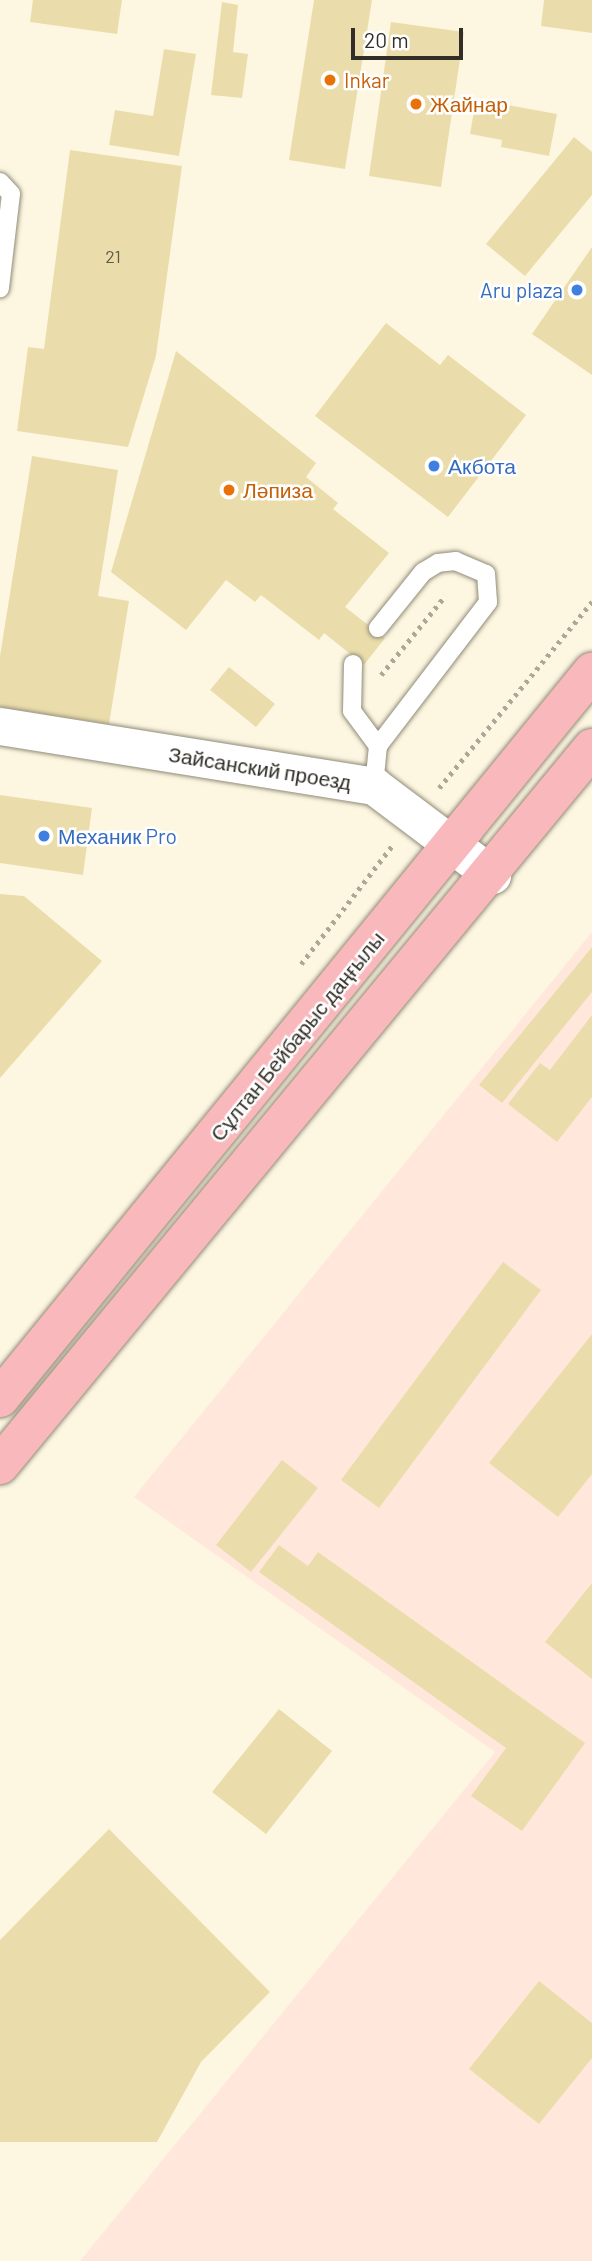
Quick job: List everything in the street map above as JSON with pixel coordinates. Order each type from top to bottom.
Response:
[{"type":"main road","name":"Сұлтан Бейбарыс даңғылы","points":[[0,1398],[592,672]]},
{"type":"main road","name":"Сұлтан Бейбарыс даңғылы","points":[[0,1465],[492,876],[592,748]]},
{"type":"street","name":"Зайсанский проезд","points":[[0,726],[374,786],[449,847],[492,876]]},
{"type":"lane","points":[[0,182],[11,194],[0,288]]},
{"type":"lane","points":[[374,786],[378,746],[488,602],[486,574],[456,561],[438,563],[424,572],[378,628]]},
{"type":"lane","points":[[353,664],[352,711],[378,746]]},
{"type":"path","points":[[352,711],[446,596]]},
{"type":"shaded area","points":[[592,932],[592,2261],[80,2261],[495,1752],[134,1497]]},
{"type":"building","points":[[33,0],[122,0],[117,34],[30,22]]},
{"type":"building","name":"Inkar","points":[[314,0],[372,0],[345,169],[289,160]]},
{"type":"building","points":[[544,0],[592,0],[592,33],[541,26]]},
{"type":"building","points":[[222,2],[238,5],[233,52],[248,54],[242,98],[211,95]]},
{"type":"building","name":"Жайнар","points":[[391,22],[464,32],[441,187],[369,176]]},
{"type":"building","points":[[164,49],[196,54],[179,156],[109,145],[115,110],[153,116]]},
{"type":"building","points":[[476,99],[557,114],[549,156],[501,147],[502,140],[470,134]]},
{"type":"building","points":[[574,137],[592,152],[592,195],[525,276],[486,244]]},
{"type":"building","points":[[70,150],[182,166],[156,356],[128,447],[17,431],[28,347],[44,349]]},
{"type":"building","name":"Aru plaza","points":[[592,247],[592,375],[532,334]]},
{"type":"building","name":"Акбота","points":[[386,323],[440,365],[448,355],[526,415],[448,517],[315,416]]},
{"type":"building","name":"Ләпиза","points":[[176,351],[316,463],[306,477],[338,503],[333,509],[389,553],[345,607],[385,638],[364,665],[324,633],[319,640],[261,595],[255,602],[226,580],[186,630],[111,572]]},
{"type":"building","points":[[32,456],[118,470],[98,596],[129,601],[109,724],[0,707],[0,656]]},
{"type":"building","points":[[229,667],[275,704],[256,727],[210,690]]},
{"type":"building","name":"Механик Pro","points":[[0,795],[92,808],[83,875],[0,863]]},
{"type":"building","points":[[0,894],[24,896],[102,961],[0,1078]]},
{"type":"building","points":[[592,947],[592,992],[502,1103],[479,1085]]},
{"type":"building","points":[[592,1015],[592,1097],[557,1142],[508,1104],[540,1063],[550,1070]]},
{"type":"building","points":[[503,1262],[541,1290],[379,1508],[341,1480]]},
{"type":"building","points":[[592,1334],[592,1474],[558,1517],[489,1463]]},
{"type":"building","points":[[282,1460],[318,1488],[251,1572],[216,1545]]},
{"type":"building","points":[[279,1545],[308,1566],[318,1552],[585,1743],[522,1831],[471,1796],[506,1748],[259,1572]]},
{"type":"building","points":[[592,1583],[592,1679],[545,1642]]},
{"type":"building","points":[[279,1709],[332,1751],[266,1834],[212,1792]]},
{"type":"building","points":[[109,1829],[270,1992],[201,2062],[157,2142],[0,2142],[0,1940]]},
{"type":"building","points":[[539,1981],[592,2023],[592,2058],[539,2124],[469,2069]]},
{"type":"place","name":"Inkar","points":[[330,80]]},
{"type":"place","name":"Жайнар","points":[[416,104]]},
{"type":"place","name":"Aru plaza","points":[[577,290]]},
{"type":"place","name":"Акбота","points":[[434,466]]},
{"type":"place","name":"Ләпиза","points":[[229,490]]},
{"type":"place","name":"Механик Pro","points":[[44,836]]}]
